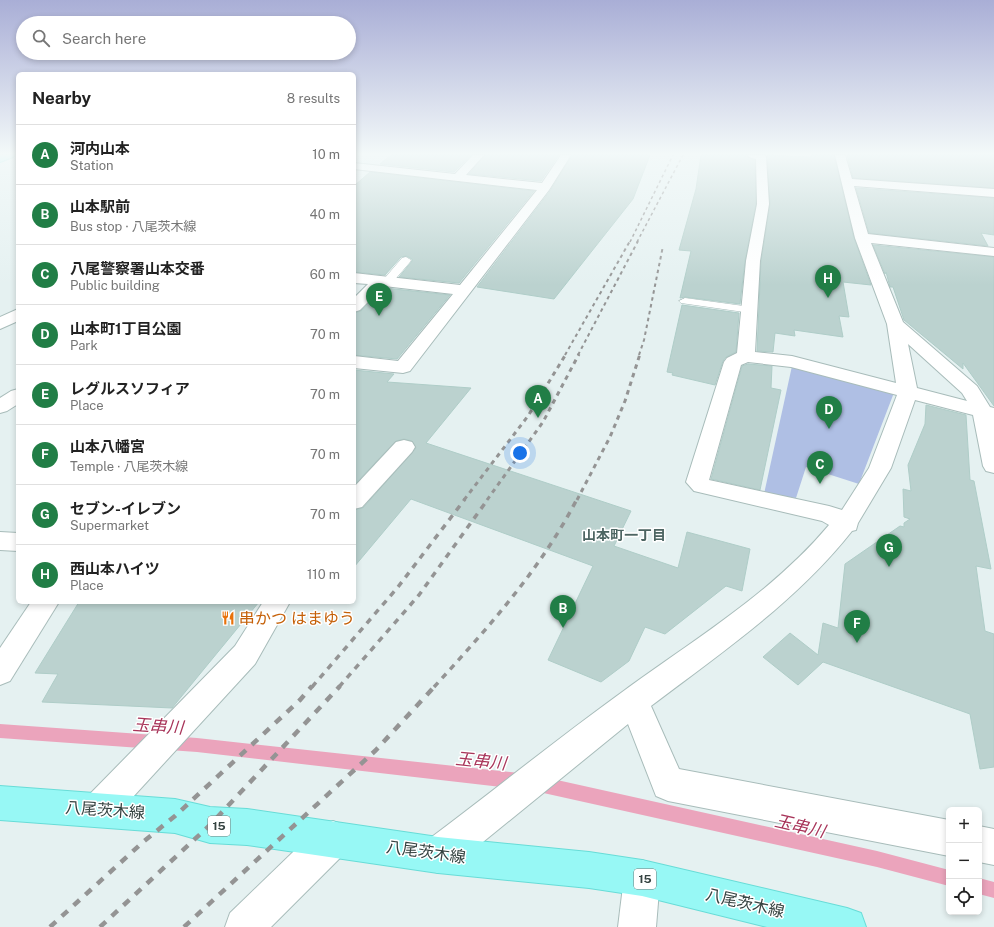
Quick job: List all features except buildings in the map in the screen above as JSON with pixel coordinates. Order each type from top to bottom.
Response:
[{"type":"main road","name":"八尾茨木線","points":[[0,803],[175,816],[210,825],[247,827],[438,855],[589,870],[642,878],[847,927]]},
{"type":"street","points":[[356,362],[403,367],[536,198]]},
{"type":"street","points":[[746,356],[754,262],[763,198]]},
{"type":"street","points":[[438,855],[634,701],[742,621],[795,577],[824,550],[847,524],[867,496],[882,469],[892,442],[907,391],[895,324],[862,238],[851,198]]},
{"type":"street","points":[[862,238],[994,252]]},
{"type":"street","points":[[356,278],[463,290]]},
{"type":"street","points":[[356,305],[385,281]]},
{"type":"street","points":[[895,324],[970,390],[989,413],[994,466]]},
{"type":"street","points":[[847,524],[829,514],[702,486],[698,482],[733,362],[746,356],[792,362],[989,413]]},
{"type":"street","points":[[0,407],[16,396]]},
{"type":"street","points":[[356,499],[404,447]]},
{"type":"street","points":[[0,541],[16,542]]},
{"type":"street","points":[[0,672],[45,604]]},
{"type":"street","points":[[98,810],[245,655],[275,604]]},
{"type":"street","points":[[634,701],[668,784],[946,837]]},
{"type":"street","points":[[244,927],[333,839]]},
{"type":"street","points":[[982,845],[994,847]]},
{"type":"street","points":[[637,927],[642,878]]},
{"type":"lane","points":[[385,281],[406,260]]},
{"type":"lane","points":[[685,301],[751,310]]},
{"type":"shaded area","points":[[792,366],[895,390],[859,484],[806,467],[796,498],[764,494]]},
{"type":"waterway","name":"玉串川","points":[[0,731],[197,745],[519,781]]},
{"type":"waterway","name":"玉串川","points":[[539,784],[877,859],[946,877]]},
{"type":"waterway","name":"玉串川","points":[[982,887],[994,890]]},
{"type":"railway","points":[[630,242],[652,198]]},
{"type":"railway","points":[[637,242],[660,198]]},
{"type":"railway","points":[[565,355],[630,241]]},
{"type":"railway","points":[[578,355],[638,241]]},
{"type":"railway","points":[[639,355],[644,340],[663,246]]},
{"type":"railway","points":[[464,500],[528,416],[566,354]]},
{"type":"railway","points":[[487,500],[543,422],[579,354]]},
{"type":"railway","points":[[577,500],[610,437],[625,401],[640,354]]},
{"type":"railway","points":[[312,687],[398,587],[465,499]]},
{"type":"railway","points":[[339,687],[419,595],[488,499]]},
{"type":"railway","points":[[434,687],[512,598],[547,550],[577,499]]},
{"type":"railway","points":[[50,927],[143,842],[175,816],[300,700],[312,686]]},
{"type":"railway","points":[[100,927],[210,825],[340,686]]},
{"type":"railway","points":[[184,927],[376,750],[435,686]]},
{"type":"place","name":"西山本ハイツ","points":[[828,298]]},
{"type":"place","name":"レグルスソフィア","points":[[379,316]]},
{"type":"place","name":"河内山本","points":[[538,418]]},
{"type":"place","name":"山本町1丁目公園","points":[[829,429]]},
{"type":"place","name":"八尾警察署山本交番","points":[[820,484]]},
{"type":"place","name":"セブン-イレブン","points":[[889,567]]},
{"type":"place","name":"串かつ はまゆう","points":[[228,618]]},
{"type":"place","name":"山本駅前","points":[[563,628]]},
{"type":"place","name":"山本八幡宮","points":[[857,643]]},
{"type":"district","name":"山本町一丁目","points":[[624,535]]}]
